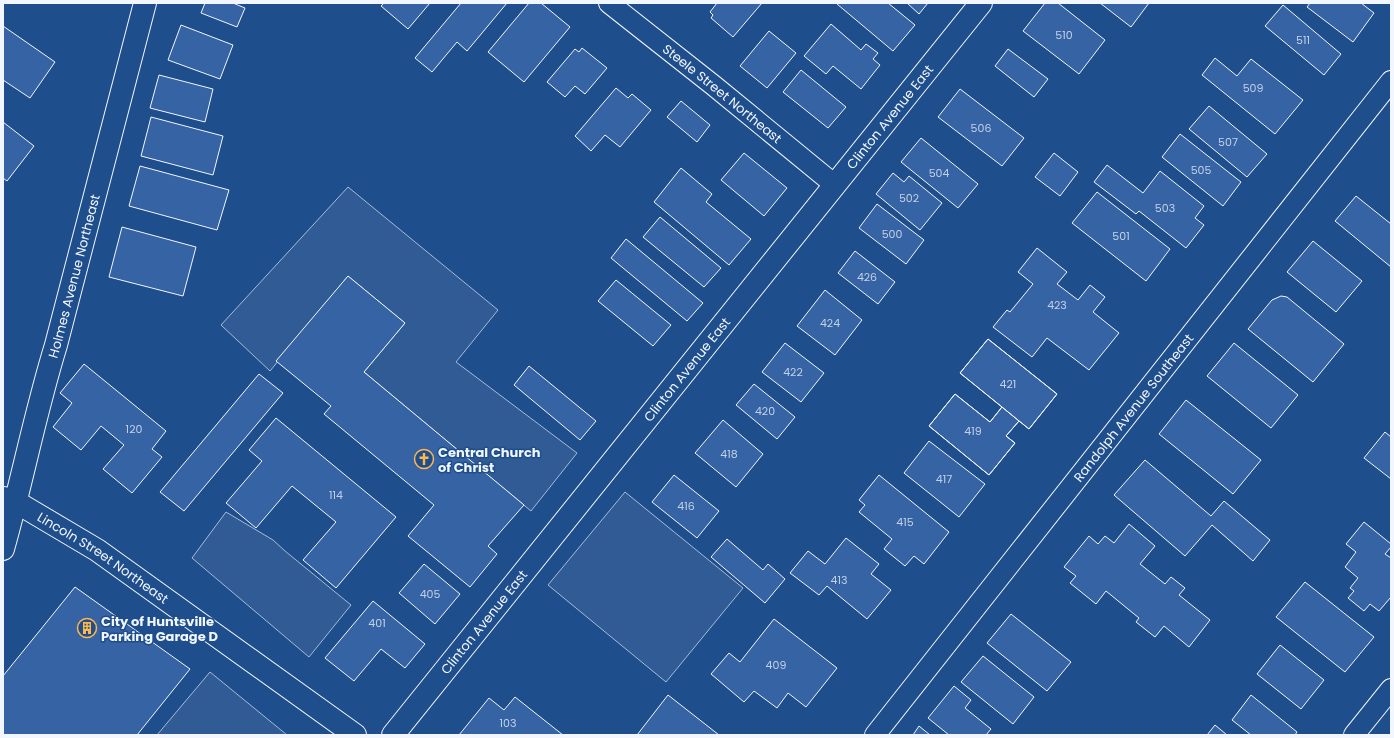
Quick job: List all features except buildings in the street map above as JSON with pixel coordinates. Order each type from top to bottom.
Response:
[{"type":"street","name":"Holmes Avenue Northeast","points":[[3,549],[10,500],[56,345],[145,3]]},
{"type":"street","name":"Steele Street Northeast","points":[[609,3],[713,85],[835,185]]},
{"type":"street","name":"Clinton Avenue East","points":[[393,735],[982,3]]},
{"type":"street","name":"Randolph Avenue Southeast","points":[[875,735],[1391,81]]},
{"type":"street","name":"Lincoln Street Northeast","points":[[10,500],[97,550],[355,735]]},
{"type":"street","points":[[1354,735],[1391,689]]},
{"type":"shaded area","points":[[348,187],[498,310],[456,362],[577,453],[531,511],[364,372],[405,323],[348,276],[270,371],[221,325]]},
{"type":"shaded area","points":[[625,492],[743,588],[666,682],[548,585]]},
{"type":"shaded area","points":[[226,512],[273,540],[351,605],[309,657],[192,558]]},
{"type":"shaded area","points":[[210,672],[287,735],[157,735]]},
{"type":"place","name":"Central Church of Christ","points":[[424,459]]},
{"type":"place","name":"City of Huntsville Parking Garage D","points":[[87,628]]}]
